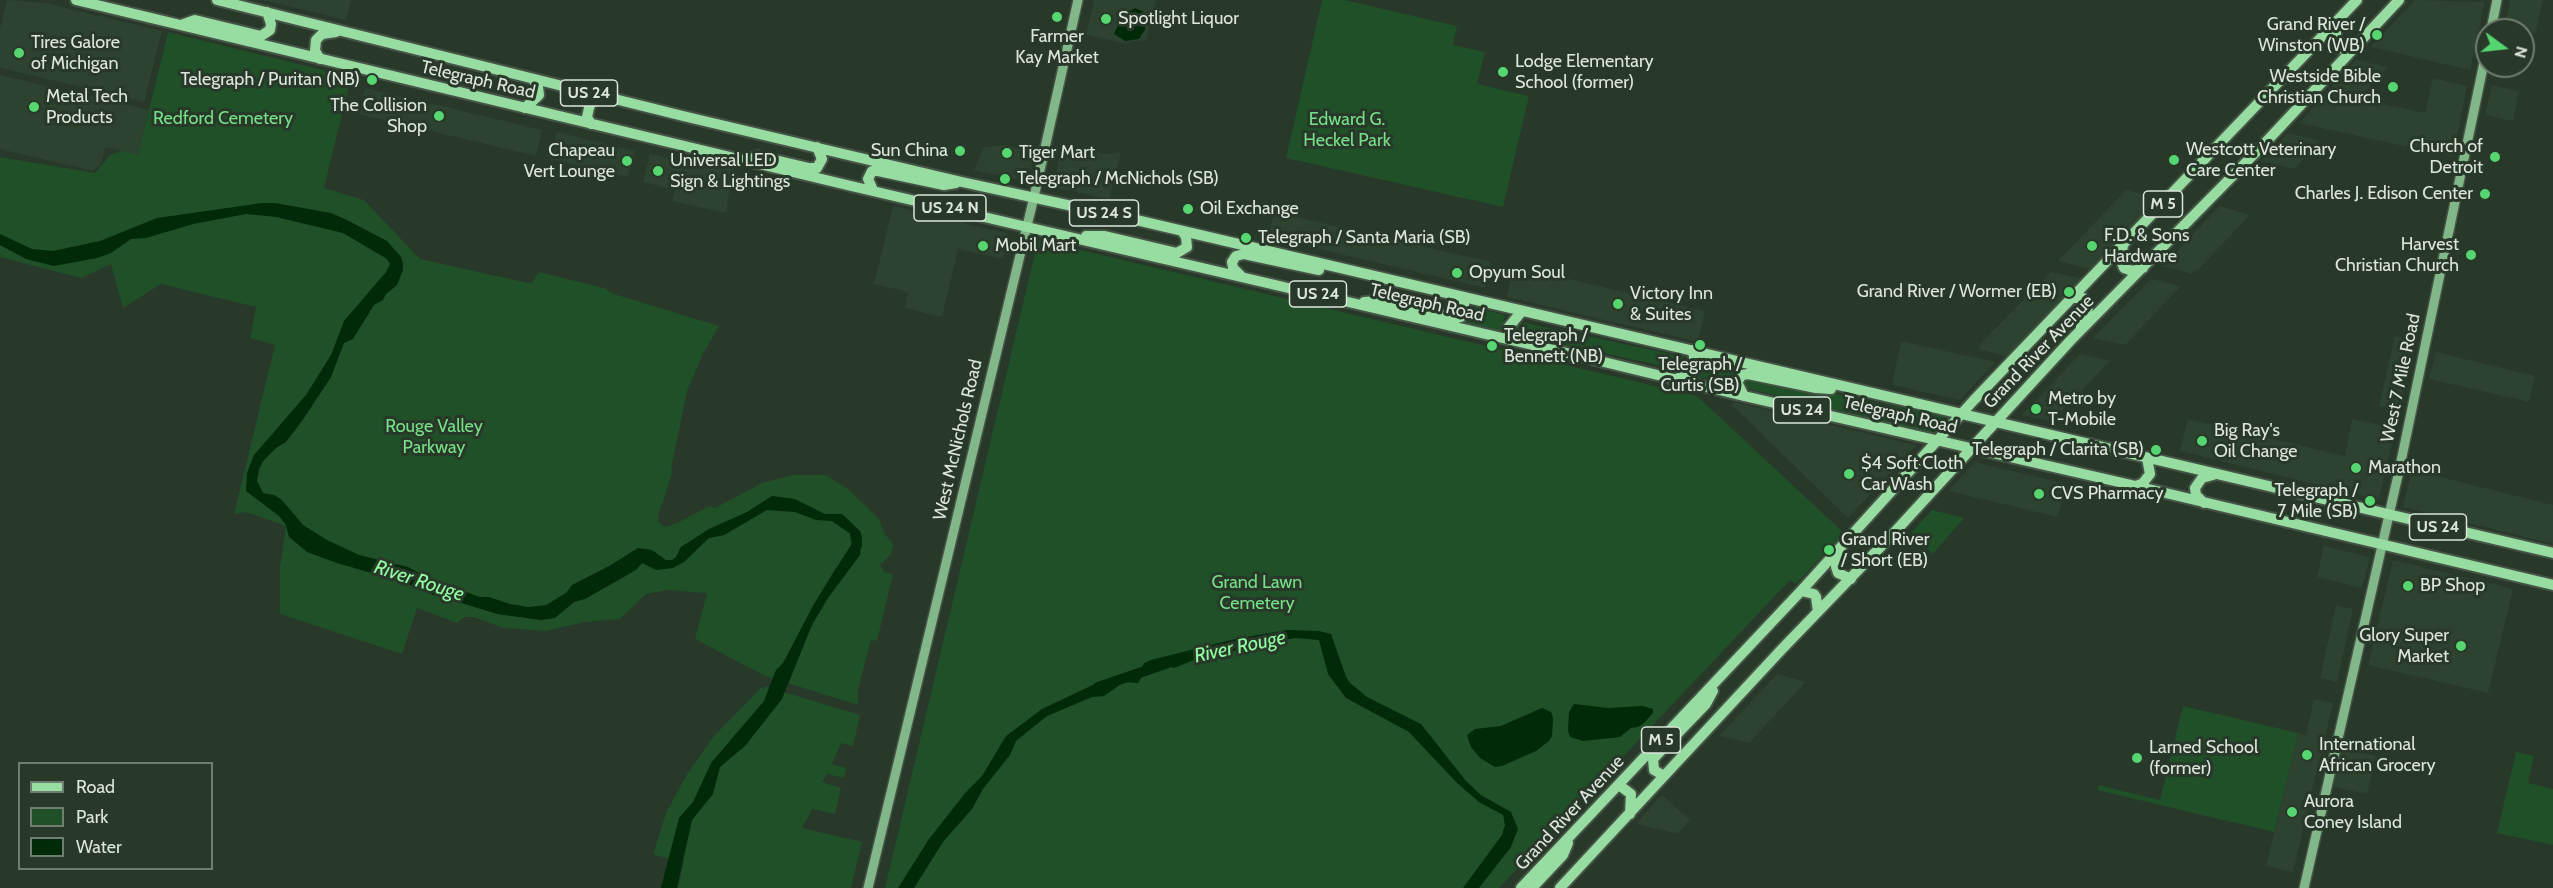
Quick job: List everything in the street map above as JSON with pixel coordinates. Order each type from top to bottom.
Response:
[{"type":"main road","name":"Telegraph Road","points":[[217,0],[601,96],[962,182],[1693,350],[2553,553]]},
{"type":"main road","name":"West McNichols Road","points":[[868,888],[1034,197],[1078,0]]},
{"type":"main road","name":"Grand River Avenue","points":[[1521,888],[1802,591],[1962,414],[2357,0]]},
{"type":"main road","name":"Grand River Avenue","points":[[1560,888],[1851,579],[2081,330],[2144,268],[2399,0]]},
{"type":"main road","points":[[2493,18],[2497,0]]},
{"type":"main road","name":"Telegraph Road","points":[[81,1],[746,161],[2136,486],[2481,570],[2553,585]]},
{"type":"main road","points":[[181,25],[195,20],[261,36],[270,30],[271,24],[267,12]]},
{"type":"main road","points":[[2336,21],[2336,42],[2339,48],[2351,51]]},
{"type":"main road","points":[[320,59],[314,46],[318,36],[330,32],[345,32]]},
{"type":"main road","name":"West 7 Mile Road","points":[[2304,888],[2389,515],[2481,78]]},
{"type":"main road","points":[[525,108],[538,95],[538,87],[533,79]]},
{"type":"main road","points":[[591,124],[587,117],[589,108],[592,100],[601,96]]},
{"type":"main road","points":[[746,161],[758,156],[817,168],[822,159],[817,147]]},
{"type":"main road","name":"Telegraph Road","points":[[873,190],[868,179],[872,171],[944,185],[962,182]]},
{"type":"main road","name":"Telegraph Road","points":[[1065,236],[1104,236],[1177,253],[1187,247],[1186,237],[1178,230]]},
{"type":"main road","points":[[2123,245],[2121,260],[2124,268],[2132,271],[2144,268]]},
{"type":"main road","points":[[1241,276],[1233,268],[1232,262],[1236,256],[1244,254],[1311,270],[1352,272]]},
{"type":"main road","points":[[1354,303],[1378,301],[1457,318],[1461,317],[1464,310],[1464,298]]},
{"type":"main road","points":[[2073,298],[2083,298],[2090,304],[2081,323],[2081,330]]},
{"type":"main road","points":[[1512,340],[1508,328],[1522,311]]},
{"type":"main road","points":[[1677,379],[1692,370],[1695,364],[1693,350]]},
{"type":"main road","points":[[1744,396],[1737,382],[1742,375],[1748,374],[1816,388],[1855,390]]},
{"type":"main road","points":[[2136,486],[2143,483],[2150,474],[2147,458]]},
{"type":"main road","points":[[2204,503],[2196,495],[2195,488],[2202,478],[2214,474]]},
{"type":"main road","points":[[1838,551],[1836,567],[1838,573],[1851,579]]},
{"type":"main road","points":[[2481,570],[2519,571],[2553,578]]},
{"type":"main road","points":[[1802,591],[1814,594],[1818,612]]},
{"type":"main road","points":[[1664,776],[1654,770],[1653,759],[1706,704],[1720,677]]},
{"type":"main road","points":[[1619,785],[1631,794],[1630,814]]},
{"type":"main road","points":[[1532,888],[1563,855],[1570,837]]},
{"type":"shaded area","points":[[7,0],[46,3],[162,31],[144,102],[0,68],[0,29]]},
{"type":"shaded area","points":[[263,0],[351,0],[346,20]]},
{"type":"shaded area","points":[[1094,0],[1156,0],[1146,40],[1124,43],[1086,35]]},
{"type":"shaded area","points":[[2415,0],[2485,2],[2481,18],[2475,18],[2475,47],[2470,70],[2371,47]]},
{"type":"shaded area","points":[[2510,0],[2545,0],[2542,2],[2536,33],[2535,18],[2506,18]]},
{"type":"shaded area","points":[[2356,60],[2388,67],[2360,99],[2425,113],[2433,78],[2467,86],[2453,157],[2299,123]]},
{"type":"shaded area","name":"Metal Tech Products","points":[[0,75],[149,110],[138,155],[106,147],[100,165],[93,171],[0,149]]},
{"type":"shaded area","points":[[2492,85],[2519,91],[2513,121],[2485,115]]},
{"type":"shaded area","points":[[365,88],[542,130],[536,156],[359,114]]},
{"type":"shaded area","points":[[557,132],[635,151],[628,177],[550,159]]},
{"type":"shaded area","points":[[2288,133],[2320,141],[2294,169],[2261,161]]},
{"type":"shaded area","points":[[1005,145],[1028,151],[1037,145],[1028,182],[974,170],[984,147]]},
{"type":"shaded area","points":[[1062,145],[1105,154],[1121,152],[1109,199],[1053,187]]},
{"type":"shaded area","points":[[650,154],[682,161],[683,156],[733,168],[726,213],[672,201],[675,190],[643,182]]},
{"type":"shaded area","points":[[2126,190],[2166,200],[2096,271],[2058,261]]},
{"type":"shaded area","points":[[893,206],[1009,234],[1003,259],[958,249],[942,317],[905,308],[908,292],[874,284]]},
{"type":"shaded area","points":[[2220,206],[2250,215],[2192,274],[2163,266]]},
{"type":"shaded area","points":[[1274,212],[1491,262],[1485,288],[1268,237]]},
{"type":"shaded area","points":[[1514,266],[1705,311],[1698,342],[1507,297]]},
{"type":"shaded area","points":[[2051,272],[2088,280],[2013,358],[1979,349],[1980,344]]},
{"type":"shaded area","points":[[2151,279],[2181,286],[2125,345],[2093,338]]},
{"type":"shaded area","points":[[2395,336],[2414,341],[2399,410],[2379,406]]},
{"type":"shaded area","points":[[1901,341],[1995,362],[1960,400],[1892,385]]},
{"type":"shaded area","points":[[2436,352],[2535,376],[2529,402],[2429,379]]},
{"type":"shaded area","points":[[2080,354],[2110,361],[2052,421],[2022,415]]},
{"type":"shaded area","points":[[1734,402],[1917,445],[1848,518],[1732,405]]},
{"type":"shaded area","points":[[2188,419],[2345,456],[2352,419],[2395,428],[2379,500],[2180,451]]},
{"type":"shaded area","points":[[1975,462],[2066,484],[2058,517],[1948,491]]},
{"type":"shaded area","points":[[2412,470],[2553,505],[2553,544],[2403,507]]},
{"type":"shaded area","points":[[2324,546],[2370,557],[2362,588],[2317,577]]},
{"type":"shaded area","points":[[2393,560],[2513,589],[2488,693],[2368,665]]},
{"type":"shaded area","points":[[2336,605],[2353,609],[2337,682],[2320,678]]},
{"type":"shaded area","points":[[1777,674],[1806,682],[1749,743],[1719,736]]},
{"type":"shaded area","points":[[2314,699],[2333,703],[2293,872],[2266,866],[2298,733],[2306,735]]},
{"type":"shaded area","points":[[2337,747],[2376,756],[2367,794],[2328,786]]},
{"type":"shaded area","points":[[1662,795],[1690,820],[1678,834],[1636,824]]},
{"type":"green space","name":"Edward G. Heckel Park","points":[[1322,0],[1344,0],[1457,26],[1453,45],[1485,52],[1477,84],[1529,96],[1503,207],[1286,158]]},
{"type":"green space","name":"Rouge Valley Parkway","points":[[168,32],[351,77],[324,188],[364,200],[420,259],[528,283],[533,282],[539,272],[604,288],[614,294],[719,326],[703,354],[687,391],[671,469],[672,474],[658,522],[666,527],[710,506],[715,508],[762,483],[793,475],[826,475],[848,489],[879,519],[884,533],[894,546],[890,556],[880,565],[884,572],[893,574],[877,641],[871,640],[858,689],[858,705],[765,676],[695,639],[707,593],[668,590],[646,594],[620,619],[585,622],[546,631],[503,628],[474,617],[465,617],[457,623],[417,608],[402,654],[280,614],[280,568],[286,526],[246,512],[234,514],[275,345],[250,338],[256,307],[161,284],[123,308],[111,264],[81,278],[0,257],[0,157],[95,173],[111,154],[123,151],[138,155]]},
{"type":"green space","name":"Grand Lawn Cemetery","points":[[1038,240],[1697,396],[1844,533],[1796,584],[1790,580],[1499,888],[885,888]]},
{"type":"green space","points":[[1470,306],[1505,315],[1501,331],[1464,322]]},
{"type":"green space","points":[[1526,323],[1685,357],[1689,365],[1681,370],[1516,334],[1513,325]]},
{"type":"green space","points":[[1700,361],[1737,369],[1732,385],[1695,376]]},
{"type":"green space","points":[[1754,376],[1940,416],[1944,417],[1945,423],[1933,433],[1745,388],[1742,381]]},
{"type":"green space","points":[[1932,510],[1964,518],[1933,554],[1911,533]]},
{"type":"green space","points":[[767,687],[860,715],[853,746],[841,743],[832,764],[846,768],[844,778],[827,774],[822,782],[841,788],[835,814],[812,809],[802,828],[862,842],[851,888],[678,888],[684,861],[653,855],[666,813],[686,776],[713,737],[761,688]]},
{"type":"green space","points":[[2183,706],[2298,733],[2274,832],[2097,790],[2099,785],[2160,800]]},
{"type":"green space","points":[[2516,752],[2534,756],[2528,783],[2553,789],[2553,845],[2497,833]]},
{"type":"water","points":[[1135,8],[1144,12],[1145,30],[1139,39],[1125,41],[1114,34],[1119,17]]},
{"type":"water","points":[[275,203],[331,213],[387,241],[401,257],[403,263],[403,270],[397,285],[386,294],[383,300],[374,305],[353,339],[344,343],[331,377],[302,421],[286,442],[264,460],[259,469],[257,481],[263,493],[274,495],[282,500],[303,525],[327,540],[359,555],[408,567],[430,579],[480,597],[489,597],[528,607],[546,605],[566,593],[572,585],[638,548],[652,550],[666,560],[672,560],[681,547],[709,529],[747,512],[772,496],[795,499],[825,514],[842,514],[860,531],[862,537],[860,555],[828,598],[812,625],[782,699],[745,746],[720,767],[713,794],[692,820],[677,888],[661,888],[679,818],[693,802],[711,763],[764,701],[776,670],[783,663],[836,568],[850,563],[855,557],[857,551],[855,537],[832,521],[816,520],[795,512],[767,510],[724,535],[709,538],[684,562],[673,568],[656,570],[642,563],[636,570],[585,599],[574,602],[555,618],[541,620],[497,614],[452,600],[450,596],[433,595],[403,582],[307,552],[289,537],[286,525],[279,516],[246,491],[247,473],[254,455],[306,395],[331,355],[344,321],[386,272],[390,264],[387,259],[343,233],[276,217],[246,214],[193,224],[146,238],[131,239],[111,253],[97,258],[54,266],[26,259],[0,245],[0,234],[32,249],[53,251],[100,241],[157,218]]},
{"type":"water","points":[[1287,630],[1319,631],[1331,634],[1350,683],[1367,697],[1421,724],[1466,781],[1481,795],[1511,812],[1518,829],[1511,847],[1479,888],[1463,888],[1502,835],[1505,825],[1503,815],[1479,802],[1456,782],[1409,732],[1346,698],[1328,674],[1319,640],[1296,638],[1199,658],[1174,668],[1161,663],[1154,665],[1148,667],[1138,683],[1124,682],[1104,696],[1092,697],[1047,716],[1016,741],[1010,755],[983,789],[972,809],[943,842],[914,888],[898,888],[929,839],[966,792],[982,776],[1006,736],[1042,709],[1097,683],[1113,682],[1122,676],[1138,675],[1144,663],[1151,660],[1235,639]]},
{"type":"water","points":[[1574,704],[1608,708],[1642,706],[1653,709],[1653,713],[1644,723],[1631,728],[1620,737],[1583,741],[1570,737],[1568,731],[1569,712]]},
{"type":"water","points":[[1542,708],[1551,712],[1552,736],[1536,751],[1495,767],[1480,758],[1471,747],[1467,735],[1475,729],[1501,726]]},
{"type":"waterway","name":"River Rouge","points":[[838,575],[857,545],[855,534]]},
{"type":"waterway","name":"River Rouge","points":[[1098,687],[1177,660]]},
{"type":"place","name":"Farmer Kay Market","points":[[1057,17]]},
{"type":"place","name":"Spotlight Liquor","points":[[1106,19]]},
{"type":"place","name":"Grand River / Winston (WB)","points":[[2377,35]]},
{"type":"place","name":"Tires Galore of Michigan","points":[[19,53]]},
{"type":"place","name":"Lodge Elementary School (former)","points":[[1503,72]]},
{"type":"place","name":"Telegraph / Puritan (NB)","points":[[372,80]]},
{"type":"place","name":"Westside Bible Christian Church","points":[[2393,87]]},
{"type":"place","name":"Metal Tech Products","points":[[34,107]]},
{"type":"place","name":"The Collision Shop","points":[[439,116]]},
{"type":"place","name":"Sun China","points":[[960,151]]},
{"type":"place","name":"Tiger Mart","points":[[1007,153]]},
{"type":"place","name":"Church of Detroit","points":[[2495,157]]},
{"type":"place","name":"Westcott Veterinary Care Center","points":[[2174,160]]},
{"type":"place","name":"Chapeau Vert Lounge","points":[[627,161]]},
{"type":"place","name":"Universal LED Sign & Lightings","points":[[658,171]]},
{"type":"place","name":"Telegraph / McNichols (SB)","points":[[1005,179]]},
{"type":"place","name":"Charles J. Edison Center","points":[[2485,194]]},
{"type":"place","name":"Oil Exchange","points":[[1188,209]]},
{"type":"place","name":"Telegraph / Santa Maria (SB)","points":[[1246,238]]},
{"type":"place","name":"Mobil Mart","points":[[983,246]]},
{"type":"place","name":"F.D. & Sons Hardware","points":[[2092,246]]},
{"type":"place","name":"Harvest Christian Church","points":[[2471,255]]},
{"type":"place","name":"Opyum Soul","points":[[1457,273]]},
{"type":"place","name":"Grand River / Wormer (EB)","points":[[2069,292]]},
{"type":"place","name":"Victory Inn & Suites","points":[[1618,304]]},
{"type":"place","name":"Telegraph / Curtis (SB)","points":[[1700,345]]},
{"type":"place","name":"Telegraph / Bennett (NB)","points":[[1492,346]]},
{"type":"place","name":"Metro by T-Mobile","points":[[2036,409]]},
{"type":"place","name":"Big Ray's Oil Change","points":[[2202,441]]},
{"type":"place","name":"Telegraph / Clarita (SB)","points":[[2156,450]]},
{"type":"place","name":"Marathon","points":[[2356,468]]},
{"type":"place","name":"$4 Soft Cloth Car Wash","points":[[1849,474]]},
{"type":"place","name":"CVS Pharmacy","points":[[2039,494]]},
{"type":"place","name":"Telegraph / 7 Mile (SB)","points":[[2370,501]]},
{"type":"place","name":"Grand River / Short (EB)","points":[[1829,550]]},
{"type":"place","name":"BP Shop","points":[[2408,586]]},
{"type":"place","name":"Glory Super Market","points":[[2461,646]]},
{"type":"place","name":"International African Grocery","points":[[2307,755]]},
{"type":"place","name":"Larned School (former)","points":[[2137,758]]},
{"type":"place","name":"Aurora Coney Island","points":[[2292,812]]},
{"type":"park label","name":"Redford Cemetery","points":[[223,119]]}]
